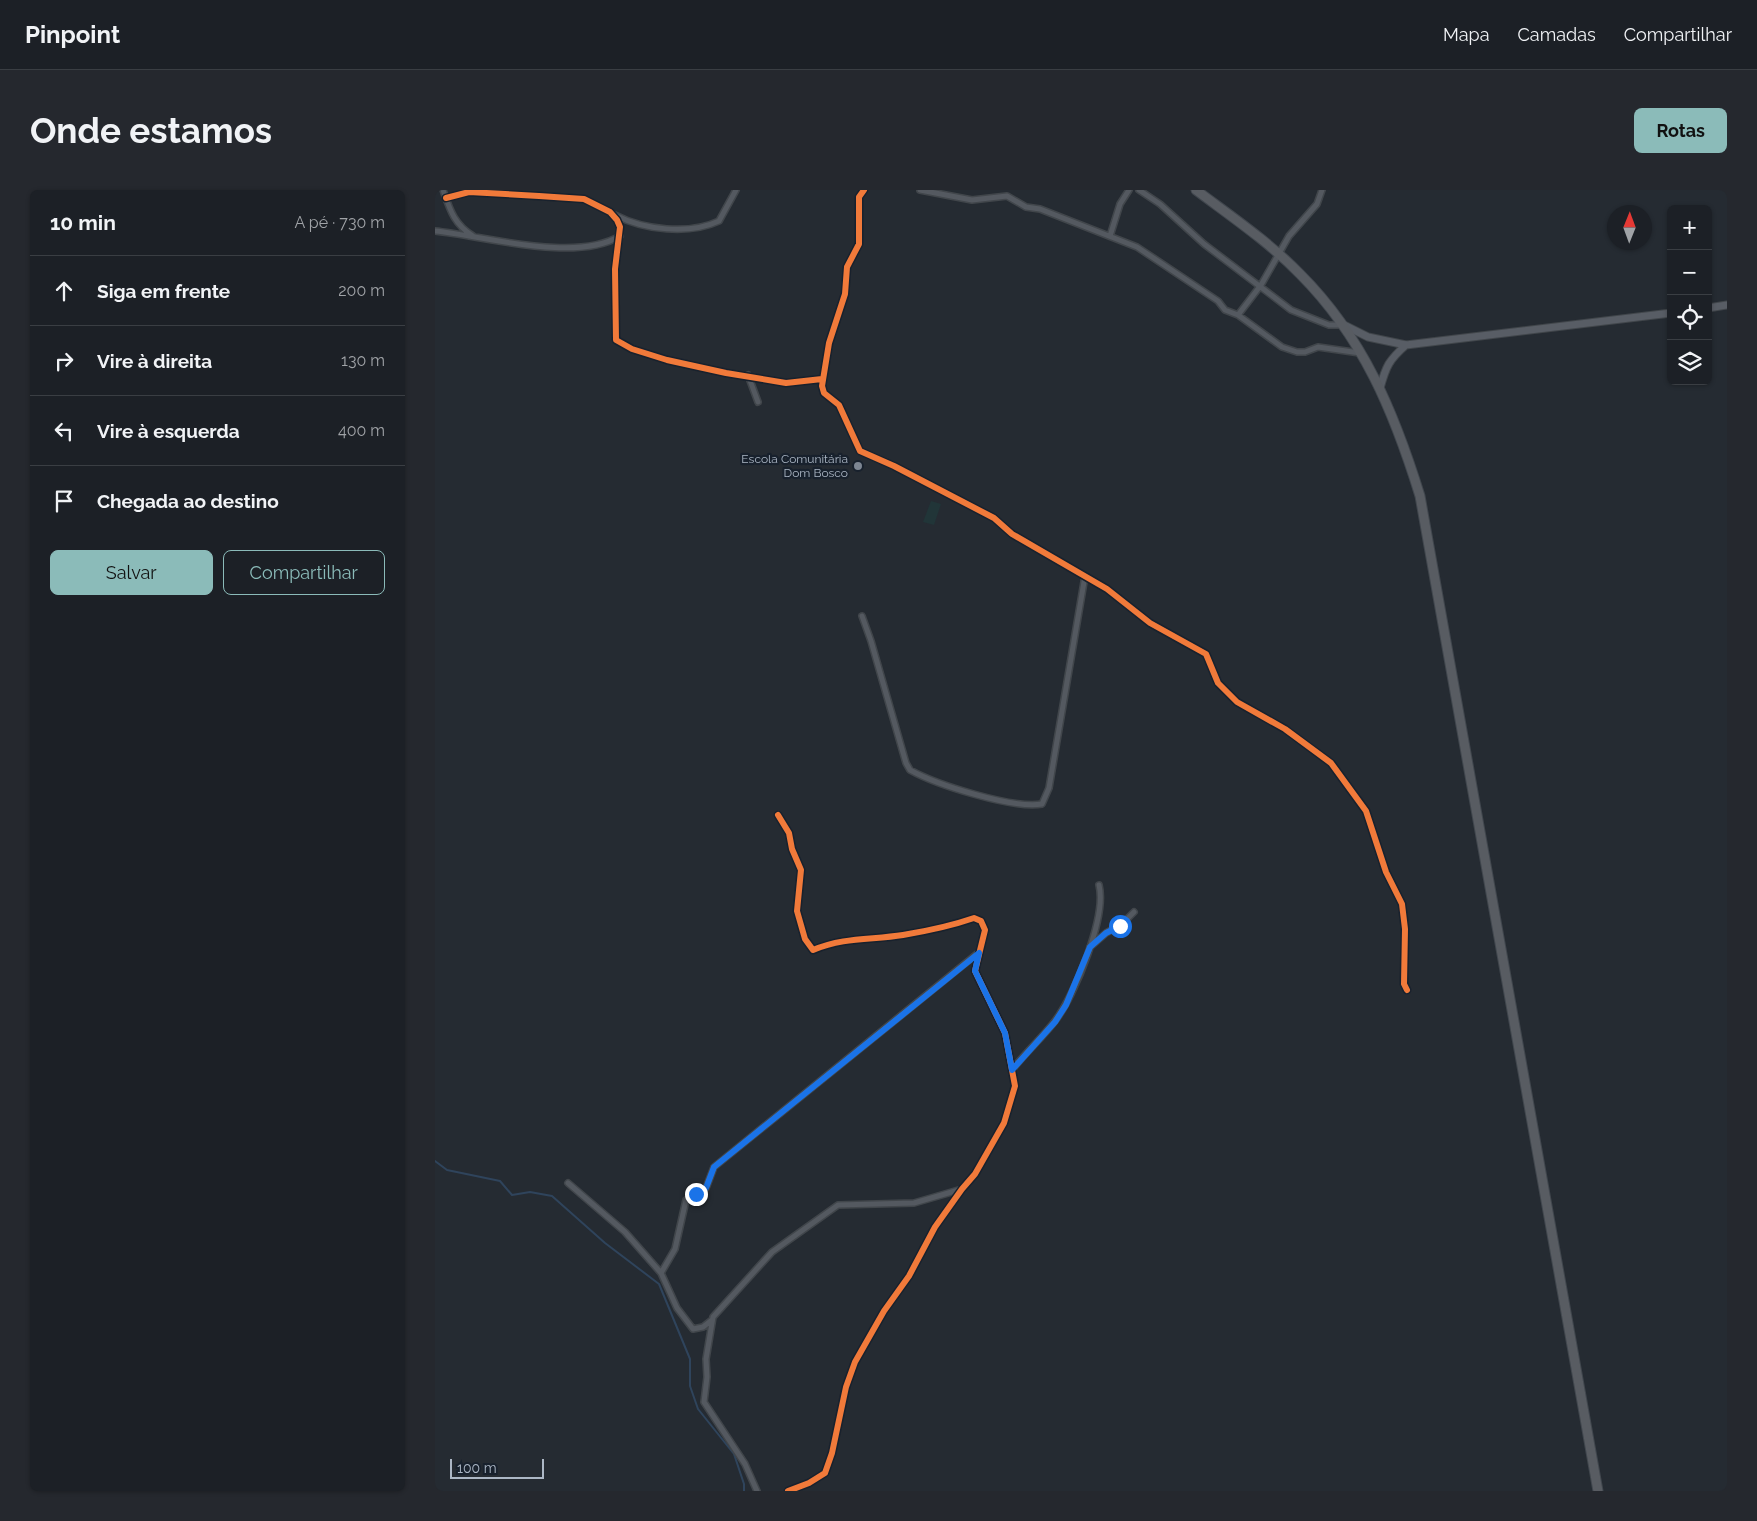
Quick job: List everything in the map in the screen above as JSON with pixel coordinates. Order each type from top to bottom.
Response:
[{"type":"highway","points":[[1196,190],[1280,255],[1307,282],[1344,325],[1380,388],[1401,437],[1420,496],[1598,1491]]},
{"type":"main road","points":[[1712,307],[1727,305]]},
{"type":"main road","points":[[1344,325],[1368,337],[1406,345],[1667,312]]},
{"type":"main road","points":[[1380,388],[1386,366],[1406,345]]},
{"type":"street","points":[[443,190],[453,219],[462,229],[477,239]]},
{"type":"street","points":[[446,198],[469,192],[584,199],[624,220],[651,227],[699,228],[719,221],[736,190]]},
{"type":"street","points":[[864,190],[859,197],[859,244],[847,267],[845,294],[829,343],[822,379],[824,393],[839,405],[860,451],[894,466],[995,518],[1011,534],[1107,589],[1150,623],[1206,654],[1218,683],[1237,702],[1285,729],[1331,763],[1367,811],[1386,872],[1402,904],[1405,929],[1404,984],[1407,990]]},
{"type":"street","points":[[920,190],[972,200],[1007,196],[1026,207],[1040,209],[1146,252],[1218,300],[1225,310],[1238,315],[1282,347],[1297,352],[1305,352],[1319,347],[1353,350],[1361,353]]},
{"type":"street","points":[[1110,236],[1120,204],[1129,190]]},
{"type":"street","points":[[1139,190],[1159,204],[1204,244],[1261,285],[1291,310],[1329,324],[1344,325]]},
{"type":"street","points":[[1238,315],[1261,285],[1280,255],[1289,236],[1317,204],[1323,190]]},
{"type":"street","points":[[610,212],[617,220],[620,236],[615,269],[616,340],[632,349],[667,360],[786,383],[822,379]]},
{"type":"street","points":[[435,231],[477,239],[585,249],[620,236]]},
{"type":"street","points":[[748,375],[758,402]]},
{"type":"street","points":[[861,616],[871,641],[900,747],[910,770],[954,787],[1029,806],[1043,804],[1049,788],[1085,576]]},
{"type":"street","points":[[778,815],[789,833],[792,849],[801,870],[797,911],[805,939],[813,950],[851,938],[902,936],[974,918],[981,921],[985,930],[975,971],[1005,1033],[1015,1086],[1004,1123],[975,1174],[935,1227],[909,1276],[885,1311],[855,1362],[846,1387],[832,1453],[825,1473],[809,1483],[788,1491]]},
{"type":"street","points":[[1012,1070],[1055,1022],[1066,1005],[1090,947],[1101,902],[1099,885]]},
{"type":"street","points":[[1090,947],[1106,933],[1122,924],[1134,912]]},
{"type":"street","points":[[661,1272],[675,1250],[686,1200],[706,1188],[714,1167],[979,953]]},
{"type":"street","points":[[568,1183],[625,1232],[661,1272],[677,1308],[693,1329],[703,1327],[711,1320],[772,1252],[839,1205],[914,1203],[962,1189]]},
{"type":"street","points":[[711,1320],[706,1359],[707,1377],[704,1402],[745,1464],[757,1491]]},
{"type":"green space","points":[[931,501],[941,504],[934,525],[923,522]]},
{"type":"waterway","points":[[435,1161],[447,1170],[500,1181],[512,1195],[530,1192],[552,1196],[605,1243],[659,1284],[690,1359],[690,1386],[698,1409],[734,1454],[744,1484],[744,1491]]},
{"type":"cycle path","points":[[864,190],[859,197],[859,244],[847,267],[845,294],[829,343],[822,386],[824,393],[839,405],[860,451],[894,466],[994,518],[1012,534],[1107,589],[1150,623],[1206,654],[1218,683],[1237,702],[1285,729],[1331,763],[1366,811],[1386,872],[1402,904],[1405,929],[1404,984],[1407,990]]},
{"type":"cycle path","points":[[446,198],[469,192],[584,199],[610,212],[620,227],[615,269],[616,340],[632,349],[667,360],[726,373],[786,383],[822,379]]},
{"type":"cycle path","points":[[778,815],[789,833],[792,849],[801,870],[797,911],[805,939],[813,950],[847,941],[921,932],[974,918],[981,921],[985,930],[975,971],[1005,1033],[1015,1086],[1004,1123],[975,1174],[935,1227],[909,1276],[884,1311],[855,1362],[846,1387],[832,1453],[825,1473],[809,1483],[788,1491]]},
{"type":"place","name":"Escola Comunitária Dom Bosco","points":[[858,466]]},
{"type":"route","points":[[696,1194],[706,1188],[714,1167],[979,953],[975,971],[1005,1033],[1012,1070],[1027,1050],[1055,1022],[1066,1005],[1090,947],[1106,933],[1120,926]]}]
